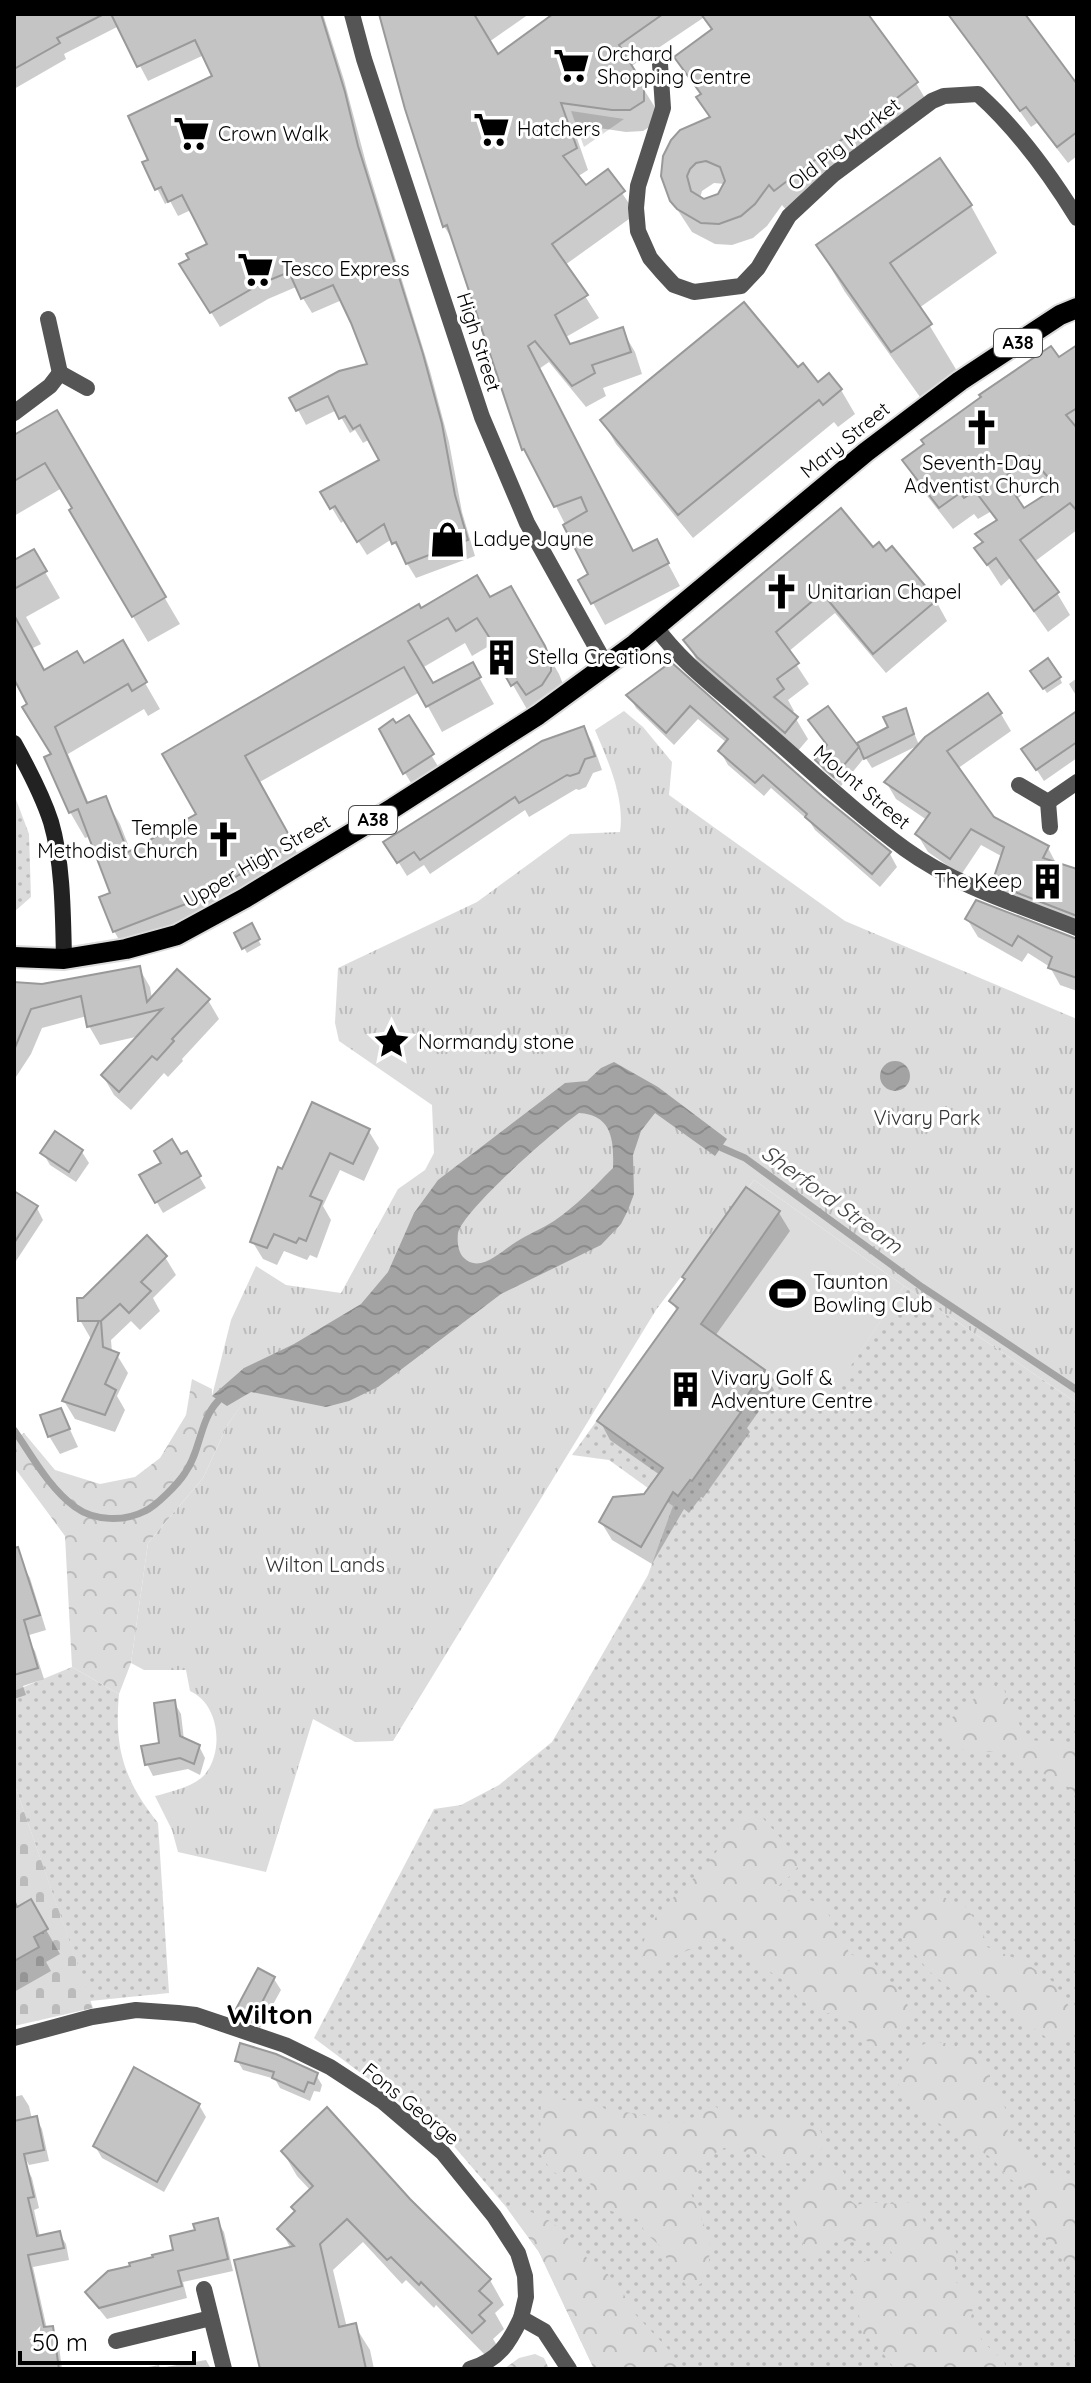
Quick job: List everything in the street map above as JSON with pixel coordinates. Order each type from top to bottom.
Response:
[{"type":"main road","name":"Mary Street","points":[[655,626],[878,443],[960,381],[1060,315],[1077,308]]},
{"type":"main road","name":"Upper High Street","points":[[14,957],[64,959],[126,949],[177,935],[245,898],[393,808],[538,715],[655,626]]},
{"type":"street","name":"High Street","points":[[352,14],[482,417],[527,523],[606,665]]},
{"type":"street","name":"Old Pig Market","points":[[660,64],[663,108],[638,186],[636,208],[638,231],[650,258],[674,285],[694,292],[741,286],[758,268],[798,205],[834,174],[932,101],[944,96],[978,94],[1012,130],[1077,218]]},
{"type":"street","points":[[48,319],[60,373],[87,388]]},
{"type":"street","points":[[14,413],[50,386],[60,373]]},
{"type":"street","name":"Mount Street","points":[[655,626],[694,669],[907,850],[963,883],[1077,928]]},
{"type":"street","points":[[14,743],[34,779],[52,824],[59,872],[64,959]]},
{"type":"street","points":[[1048,802],[1077,782]]},
{"type":"street","points":[[1019,785],[1048,802]]},
{"type":"street","points":[[1048,802],[1050,827]]},
{"type":"street","name":"Fons George","points":[[14,2038],[121,2012],[178,2013],[196,2015],[285,2045],[330,2067],[382,2101],[443,2153],[494,2216],[518,2253],[525,2276],[526,2297],[521,2318]]},
{"type":"street","points":[[204,2289],[224,2369]]},
{"type":"street","points":[[116,2341],[211,2318]]},
{"type":"street","points":[[470,2369],[498,2354],[510,2342],[521,2318],[544,2331],[569,2369]]},
{"type":"green space","points":[[571,111],[624,119],[584,147]]},
{"type":"green space","name":"Vivary Park","points":[[624,711],[643,727],[672,762],[669,795],[845,921],[1077,1019],[1077,1403],[754,1180],[656,1310],[393,1741],[355,1742],[313,1719],[266,1872],[178,1852],[172,1830],[155,1796],[202,1778],[212,1763],[216,1728],[207,1706],[190,1691],[186,1670],[144,1670],[131,1663],[148,1543],[203,1478],[228,1424],[249,1394],[227,1406],[212,1396],[231,1320],[256,1266],[286,1285],[341,1293],[398,1189],[425,1170],[434,1153],[432,1105],[339,1041],[335,1023],[338,968],[477,902],[570,834],[620,832],[618,793],[595,730]]},
{"type":"green space","points":[[14,794],[29,834],[31,897],[14,912]]},
{"type":"green space","name":"Taunton Bowling Club","points":[[754,1180],[904,1286],[822,1409],[669,1301]]},
{"type":"green space","points":[[904,1286],[1077,1403],[1077,2369],[594,2369],[539,2252],[507,2208],[446,2137],[314,2038],[434,1809],[461,1805],[499,1785],[552,1742],[648,1575],[673,1506],[609,1460],[572,1455],[678,1308],[822,1408]]},
{"type":"green space","points":[[192,1379],[212,1389],[212,1396],[251,1392],[228,1424],[203,1478],[148,1543],[131,1663],[119,1694],[72,1667],[65,1536],[14,1467],[14,1439],[24,1433],[55,1470],[100,1484],[135,1477],[160,1458],[186,1415]]},
{"type":"green space","points":[[72,1667],[119,1694],[118,1731],[124,1763],[129,1778],[158,1823],[169,1993],[90,2001],[14,1783],[14,1691]]},
{"type":"green space","points":[[1001,1683],[1026,1739],[1077,1746],[1077,1800],[1070,1788],[1035,1769],[1018,1764],[1016,1753],[1008,1750],[973,1753],[950,1745],[943,1733],[948,1721],[984,1690]]},
{"type":"green space","points":[[14,1783],[93,2008],[14,2026]]},
{"type":"green space","points":[[743,1813],[759,1814],[802,1862],[778,1886],[824,1906],[850,1954],[874,1963],[904,1994],[912,2018],[882,2047],[871,2045],[839,2012],[820,2014],[798,1998],[787,1983],[766,1969],[739,1943],[721,1937],[671,1957],[656,1970],[643,1964],[643,1948],[654,1920],[707,1864]]},
{"type":"green space","points":[[940,1896],[964,1905],[982,1929],[987,1947],[1024,1962],[1052,1981],[1077,2018],[1077,2030],[1063,2038],[1047,2038],[990,1996],[951,1989],[930,1972],[902,1939],[902,1927]]},
{"type":"green space","points":[[930,2041],[965,2046],[989,2075],[1010,2118],[1006,2139],[1040,2172],[1072,2176],[1077,2181],[1077,2274],[1028,2216],[1032,2205],[1030,2191],[1007,2177],[993,2159],[913,2106],[896,2081],[915,2049]]},
{"type":"green space","points":[[554,2093],[563,2100],[596,2102],[605,2109],[644,2115],[678,2125],[715,2106],[734,2121],[803,2122],[821,2131],[822,2149],[794,2164],[772,2162],[763,2155],[724,2148],[709,2157],[696,2174],[691,2193],[710,2240],[709,2261],[705,2281],[697,2286],[686,2285],[668,2262],[663,2249],[637,2219],[595,2206],[589,2177],[563,2178],[551,2170],[540,2154],[541,2103]]},
{"type":"green space","points":[[829,2162],[844,2170],[840,2192],[856,2205],[910,2202],[920,2210],[926,2228],[953,2239],[957,2256],[953,2280],[975,2296],[970,2324],[984,2343],[1004,2361],[1006,2369],[895,2369],[862,2333],[856,2297],[850,2286],[852,2270],[865,2261],[886,2263],[892,2253],[886,2247],[863,2240],[829,2243],[815,2256],[803,2253],[803,2238],[794,2222],[791,2200],[803,2183],[815,2179]]},
{"type":"green space","points":[[507,2208],[523,2208],[552,2222],[588,2259],[597,2263],[620,2287],[633,2312],[671,2352],[681,2369],[594,2369],[539,2252]]},
{"type":"green space","points":[[535,2354],[544,2358],[549,2369],[504,2369],[519,2358]]},
{"type":"water","points":[[895,1061],[906,1065],[910,1076],[906,1087],[895,1091],[884,1087],[880,1076],[884,1065]]},
{"type":"water","points":[[614,1062],[658,1087],[727,1139],[715,1156],[655,1113],[641,1131],[633,1155],[634,1194],[628,1210],[621,1224],[601,1245],[501,1294],[378,1387],[349,1401],[326,1407],[251,1392],[227,1406],[212,1396],[244,1368],[294,1344],[361,1304],[388,1272],[414,1213],[438,1180],[565,1083],[587,1081],[601,1068]],"holes":[[[579,1113],[598,1118],[609,1131],[613,1168],[562,1215],[491,1259],[476,1263],[463,1257],[458,1246],[458,1233],[476,1206],[567,1122]]]},
{"type":"building","points":[[14,14],[104,14],[57,38],[60,43],[14,69]]},
{"type":"building","points":[[111,14],[321,14],[358,146],[423,354],[468,540],[406,564],[396,542],[392,544],[384,524],[357,542],[335,506],[330,509],[320,492],[379,460],[360,425],[353,429],[345,416],[339,419],[328,396],[296,411],[289,398],[339,371],[367,364],[351,323],[333,285],[301,299],[289,272],[260,284],[210,313],[179,264],[189,259],[186,254],[207,244],[182,195],[168,202],[161,187],[155,190],[142,162],[148,160],[128,116],[212,76],[195,40],[137,67]]},
{"type":"building","points":[[379,14],[474,14],[498,54],[553,14],[663,14],[619,45],[644,85],[644,101],[630,110],[561,103],[577,148],[563,156],[586,185],[608,169],[625,191],[552,244],[588,295],[555,315],[570,344],[623,327],[631,352],[592,365],[595,373],[572,386],[535,341],[528,346],[633,551],[657,539],[669,563],[591,604],[578,580],[588,574],[563,525],[587,511],[581,497],[554,507],[522,450],[447,225],[443,227],[405,109]]},
{"type":"building","points":[[701,14],[868,14],[918,82],[774,191],[769,185],[741,216],[719,224],[701,223],[677,209],[670,201],[661,176],[663,156],[671,140],[680,130],[710,117],[696,97],[701,94],[674,57],[712,29]],"holes":[[[706,161],[720,167],[725,181],[718,194],[704,199],[691,191],[687,176],[696,163]]]},
{"type":"building","points":[[948,14],[1025,14],[1077,84],[1077,132],[1057,147],[1026,107],[1020,111]]},
{"type":"building","points":[[940,158],[972,205],[890,263],[932,324],[891,352],[816,245]]},
{"type":"building","points":[[744,302],[798,367],[803,363],[818,382],[829,373],[842,389],[823,405],[819,400],[678,515],[600,420]]},
{"type":"building","points":[[1077,345],[1077,408],[1066,415],[1077,428],[1077,511],[1070,503],[1020,540],[1059,592],[1034,611],[996,558],[987,565],[974,548],[983,542],[975,534],[997,520],[975,491],[964,498],[960,493],[939,508],[902,460],[924,444],[921,440],[981,397],[979,395],[1051,346],[1059,357]],"holes":[[[1029,456],[1057,487],[1024,508],[1004,478]]]},
{"type":"building","points":[[57,410],[166,597],[132,617],[45,463],[14,481],[14,435]]},
{"type":"building","points":[[841,508],[873,547],[879,542],[886,551],[892,546],[937,600],[873,654],[822,593],[776,632],[799,663],[777,679],[784,689],[774,697],[798,717],[785,733],[697,657],[683,640]]},
{"type":"building","points":[[34,549],[47,571],[14,589],[14,560]]},
{"type":"building","points":[[477,575],[490,597],[511,586],[551,661],[551,671],[542,685],[526,695],[517,682],[511,686],[493,654],[498,651],[477,618],[456,631],[448,618],[408,641],[433,683],[473,662],[481,677],[426,707],[404,667],[245,756],[294,844],[191,902],[113,932],[99,897],[110,893],[78,809],[69,813],[44,757],[51,754],[22,707],[27,704],[14,679],[14,615],[44,670],[77,651],[84,663],[123,640],[147,682],[132,691],[128,684],[55,727],[87,803],[106,796],[128,852],[196,814],[162,754],[419,604],[421,608]]},
{"type":"building","points":[[1048,658],[1061,677],[1043,689],[1030,671]]},
{"type":"building","points":[[671,662],[822,796],[891,852],[872,874],[805,817],[807,814],[763,775],[755,783],[718,751],[728,739],[690,706],[666,733],[626,695]]},
{"type":"building","points":[[988,693],[1002,713],[947,751],[994,817],[1049,846],[1043,858],[1077,869],[1077,916],[992,883],[1004,847],[971,829],[950,859],[915,834],[930,813],[884,782],[925,737]]},
{"type":"building","points":[[828,706],[859,747],[834,777],[815,760],[827,745],[808,720]]},
{"type":"building","points":[[906,708],[914,734],[864,759],[857,743],[888,727],[883,717]]},
{"type":"building","points":[[1077,711],[1077,742],[1036,770],[1021,749]]},
{"type":"building","points":[[409,715],[434,754],[403,774],[379,729],[393,719],[396,723]]},
{"type":"building","points":[[584,726],[595,756],[585,759],[579,773],[567,775],[519,803],[515,797],[420,860],[414,852],[397,863],[383,842],[542,741]]},
{"type":"building","points":[[976,900],[1077,939],[1077,978],[1048,968],[1052,957],[1018,936],[1012,946],[965,919]]},
{"type":"building","points":[[252,923],[260,939],[242,949],[234,933]]},
{"type":"building","points":[[140,966],[147,1002],[177,969],[210,999],[172,1039],[174,1041],[157,1060],[152,1056],[119,1092],[101,1075],[162,1009],[87,1027],[81,996],[31,1009],[14,1050],[14,982],[42,984]]},
{"type":"building","points":[[312,1102],[370,1129],[353,1164],[330,1153],[310,1196],[322,1201],[306,1241],[299,1238],[296,1243],[274,1234],[267,1248],[250,1242],[278,1167],[282,1169]]},
{"type":"building","points":[[55,1131],[83,1150],[69,1172],[40,1153]]},
{"type":"building","points":[[172,1139],[181,1154],[187,1151],[201,1176],[155,1203],[139,1175],[161,1163],[154,1151]]},
{"type":"building","name":"Vivary Golf & Adventure Centre","points":[[746,1187],[780,1211],[701,1324],[765,1370],[737,1410],[741,1412],[692,1481],[678,1496],[673,1492],[641,1547],[599,1522],[613,1497],[644,1494],[663,1468],[597,1421],[678,1308],[669,1301],[685,1279],[682,1277]]},
{"type":"building","points":[[14,1191],[38,1206],[14,1243]]},
{"type":"building","points":[[147,1235],[167,1256],[141,1282],[151,1291],[129,1313],[120,1304],[101,1321],[103,1347],[119,1353],[105,1384],[116,1390],[105,1415],[62,1401],[99,1321],[78,1321],[77,1298],[83,1298]]},
{"type":"building","points":[[61,1408],[70,1429],[48,1437],[40,1415]]},
{"type":"building","points":[[18,1547],[40,1615],[24,1620],[38,1668],[14,1675],[14,1548]]},
{"type":"building","points":[[175,1700],[180,1736],[200,1745],[194,1764],[180,1758],[145,1765],[141,1746],[159,1743],[154,1703]]},
{"type":"building","points":[[31,1899],[48,1929],[34,1937],[39,1947],[14,1961],[14,1900],[17,1907]]},
{"type":"building","points":[[258,1968],[275,1977],[254,2018],[236,2009]]},
{"type":"building","points":[[240,2043],[276,2054],[318,2073],[314,2084],[308,2082],[304,2092],[272,2078],[274,2072],[235,2061]]},
{"type":"building","points":[[134,2067],[200,2104],[157,2182],[93,2146]]},
{"type":"building","points":[[327,2107],[410,2199],[491,2279],[479,2291],[492,2303],[479,2315],[485,2321],[472,2333],[421,2282],[419,2285],[391,2257],[387,2260],[347,2219],[320,2244],[339,2327],[356,2323],[366,2369],[260,2369],[234,2260],[294,2246],[277,2229],[295,2211],[291,2207],[313,2186],[281,2151]]},
{"type":"building","points":[[37,2116],[44,2150],[24,2154],[34,2197],[28,2198],[37,2236],[60,2231],[64,2248],[28,2255],[44,2327],[53,2326],[59,2369],[14,2369],[14,2121]]},
{"type":"building","points":[[218,2218],[228,2259],[178,2271],[182,2286],[99,2308],[85,2292],[108,2271],[173,2250],[170,2236],[195,2230],[193,2224]]},
{"type":"waterway","name":"Sherford Stream","points":[[722,1148],[745,1158],[922,1287],[1077,1390]]},
{"type":"waterway","points":[[14,1430],[49,1481],[75,1507],[100,1517],[128,1517],[155,1504],[182,1478],[207,1418],[218,1401]]},
{"type":"place","name":"Orchard Shopping Centre","points":[[571,65]]},
{"type":"place","name":"Hatchers","points":[[491,129]]},
{"type":"place","name":"Crown Walk","points":[[192,134]]},
{"type":"place","name":"Tesco Express","points":[[255,269]]},
{"type":"place","name":"Seventh-Day Adventist Church","points":[[982,428]]},
{"type":"place","name":"Ladye Jayne","points":[[447,539]]},
{"type":"place","name":"Unitarian Chapel","points":[[781,592]]},
{"type":"place","name":"Stella Creations","points":[[502,657]]},
{"type":"place","name":"Temple Methodist Church","points":[[224,840]]},
{"type":"place","name":"The Keep","points":[[1048,881]]},
{"type":"place","name":"Normandy stone","points":[[392,1042]]},
{"type":"place","name":"Taunton Bowling Club","points":[[787,1294]]},
{"type":"place","name":"Vivary Golf & Adventure Centre","points":[[685,1390]]},
{"type":"district","name":"Wilton","points":[[270,2014]]},
{"type":"park label","name":"Wilton Lands","points":[[325,1565]]}]
